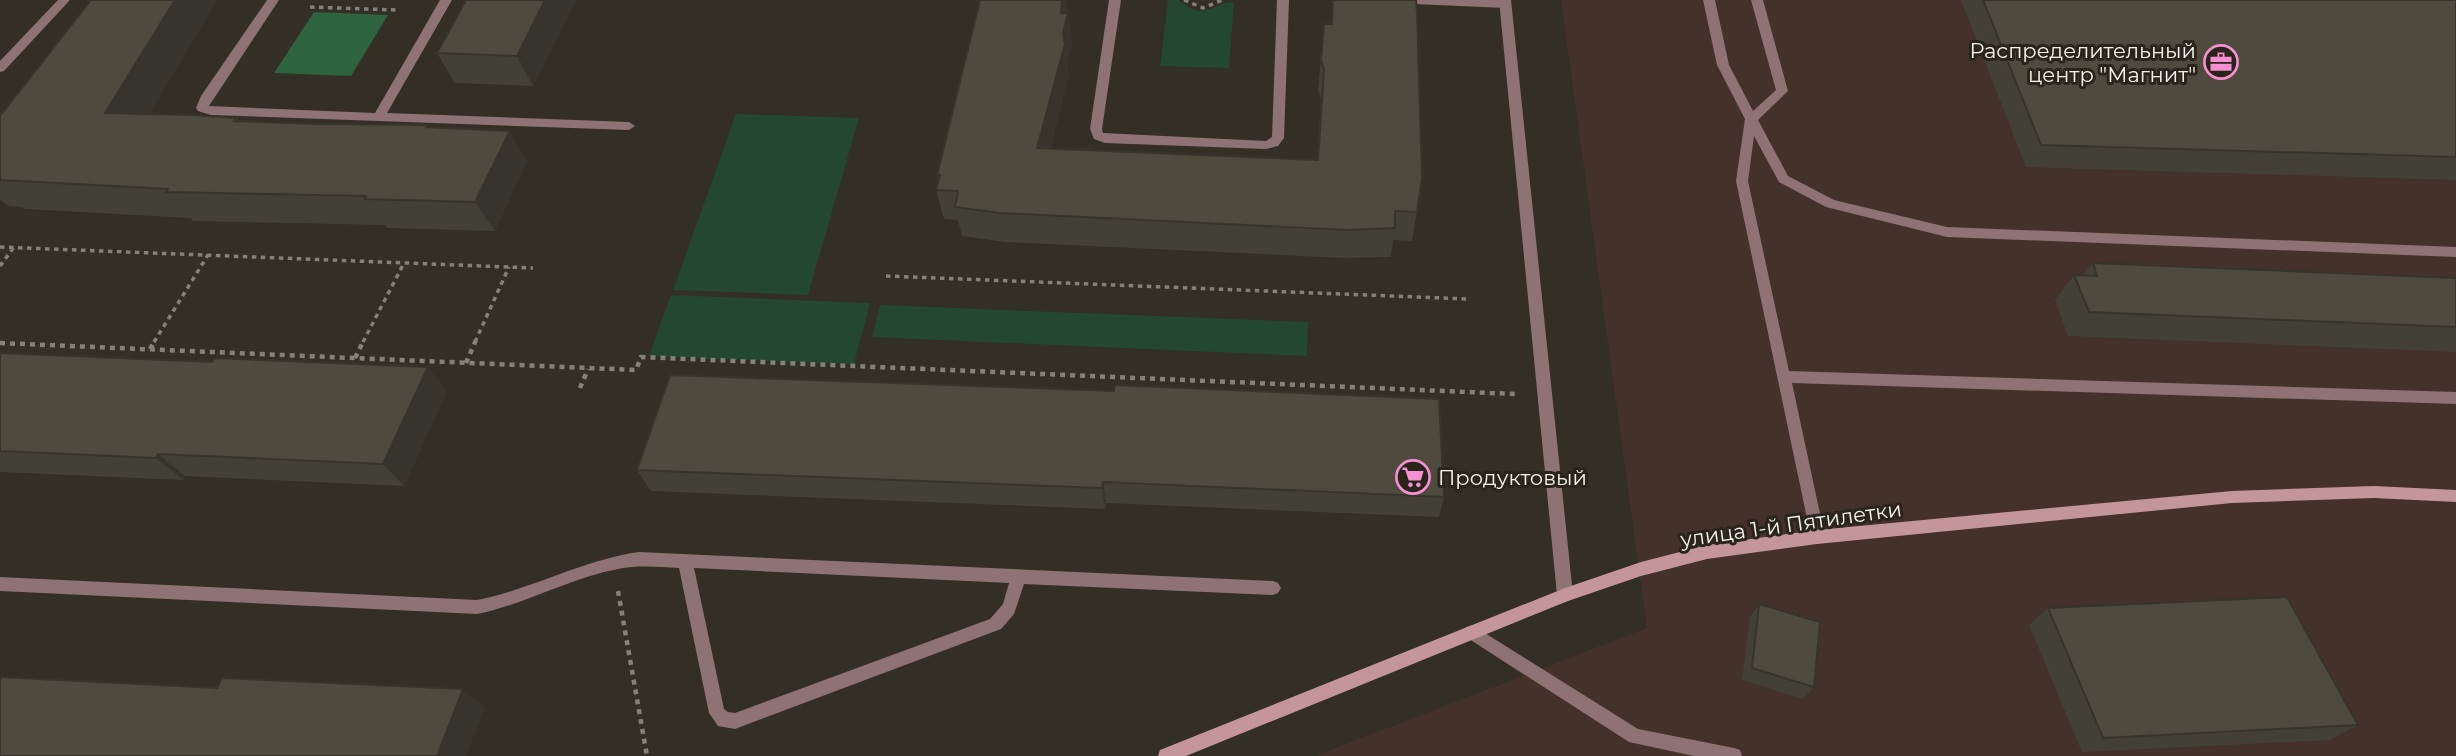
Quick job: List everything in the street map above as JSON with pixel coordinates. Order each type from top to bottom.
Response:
[{"type":"street","points":[[0,68],[64,0]]},
{"type":"street","points":[[273,0],[205,99],[202,108],[211,111],[629,127]]},
{"type":"street","points":[[379,117],[446,0]]},
{"type":"street","points":[[1115,0],[1096,129],[1098,136],[1105,139],[1266,145],[1274,143],[1278,138],[1283,0]]},
{"type":"street","points":[[1414,0],[1505,2],[1564,595]]},
{"type":"street","points":[[1709,0],[1723,65],[1750,121],[1783,179],[1831,204],[1947,232],[2456,252]]},
{"type":"street","points":[[1756,0],[1782,91],[1750,121],[1742,181],[1817,537]]},
{"type":"street","points":[[1783,377],[2456,398]]},
{"type":"street","name":"улица 1-й Пятилетки","points":[[1166,756],[1564,595],[1641,569],[1707,552],[1817,537],[2232,497],[2374,492],[2456,496]]},
{"type":"street","points":[[0,584],[477,607],[518,598],[613,561],[639,559],[1273,589]]},
{"type":"street","points":[[685,561],[717,713],[724,720],[735,720],[995,624],[1005,618],[1010,609],[1018,576]]},
{"type":"street","points":[[1472,632],[1635,736],[1734,756]]},
{"type":"path","points":[[1184,0],[1204,8],[1222,0]]},
{"type":"path","points":[[310,8],[396,10]]},
{"type":"path","points":[[0,247],[533,268]]},
{"type":"path","points":[[0,266],[14,247]]},
{"type":"path","points":[[149,350],[208,255]]},
{"type":"path","points":[[355,358],[404,263]]},
{"type":"path","points":[[466,363],[509,267]]},
{"type":"path","points":[[886,276],[1468,299]]},
{"type":"path","points":[[0,343],[636,370],[641,357],[1545,395]]},
{"type":"path","points":[[580,388],[588,368]]},
{"type":"path","points":[[613,561],[648,756]]},
{"type":"shaded area","points":[[1561,0],[2456,0],[2456,756],[1315,756],[1647,628]]},
{"type":"green space","points":[[1168,0],[1179,0],[1188,7],[1202,11],[1234,2],[1229,68],[1160,66]]},
{"type":"green space","points":[[314,12],[388,15],[351,76],[274,73]]},
{"type":"green space","points":[[736,114],[859,118],[808,295],[673,290]]},
{"type":"green space","points":[[671,295],[870,303],[854,364],[649,356]]},
{"type":"green space","points":[[880,305],[1308,322],[1307,356],[872,337]]},
{"type":"building","points":[[91,0],[175,0],[105,113],[237,118],[234,121],[427,125],[426,127],[510,131],[475,202],[365,199],[366,196],[166,192],[168,189],[0,180],[0,116]]},
{"type":"building","points":[[466,0],[545,0],[517,56],[437,53]]},
{"type":"building","points":[[980,0],[1062,0],[1061,13],[1068,13],[1063,33],[1065,44],[1037,148],[1318,160],[1324,24],[1332,24],[1333,0],[1416,0],[1422,178],[1417,212],[1395,211],[1395,228],[1349,230],[999,213],[955,207],[958,191],[936,190],[940,175],[937,175]]},
{"type":"building","name":"Распределительный центр \"Магнит\"","points":[[1983,0],[2456,0],[2456,157],[2041,145]]},
{"type":"building","points":[[2093,263],[2456,278],[2456,327],[2089,312],[2074,275],[2097,276]]},
{"type":"building","points":[[0,353],[428,367],[383,464],[158,454],[156,458],[0,451]]},
{"type":"building","points":[[670,375],[1114,391],[1115,385],[1439,399],[1444,497],[1103,482],[1102,488],[637,470]]},
{"type":"building","points":[[2287,597],[2358,725],[2103,738],[2048,608]]},
{"type":"building","points":[[1759,604],[1820,622],[1814,687],[1752,668]]},
{"type":"building","points":[[0,677],[217,688],[222,678],[463,689],[437,756],[0,756]]},
{"type":"place","name":"Распределительный центр \"Магнит\"","points":[[2221,62]]},
{"type":"place","name":"Продуктовый","points":[[1413,477]]}]
